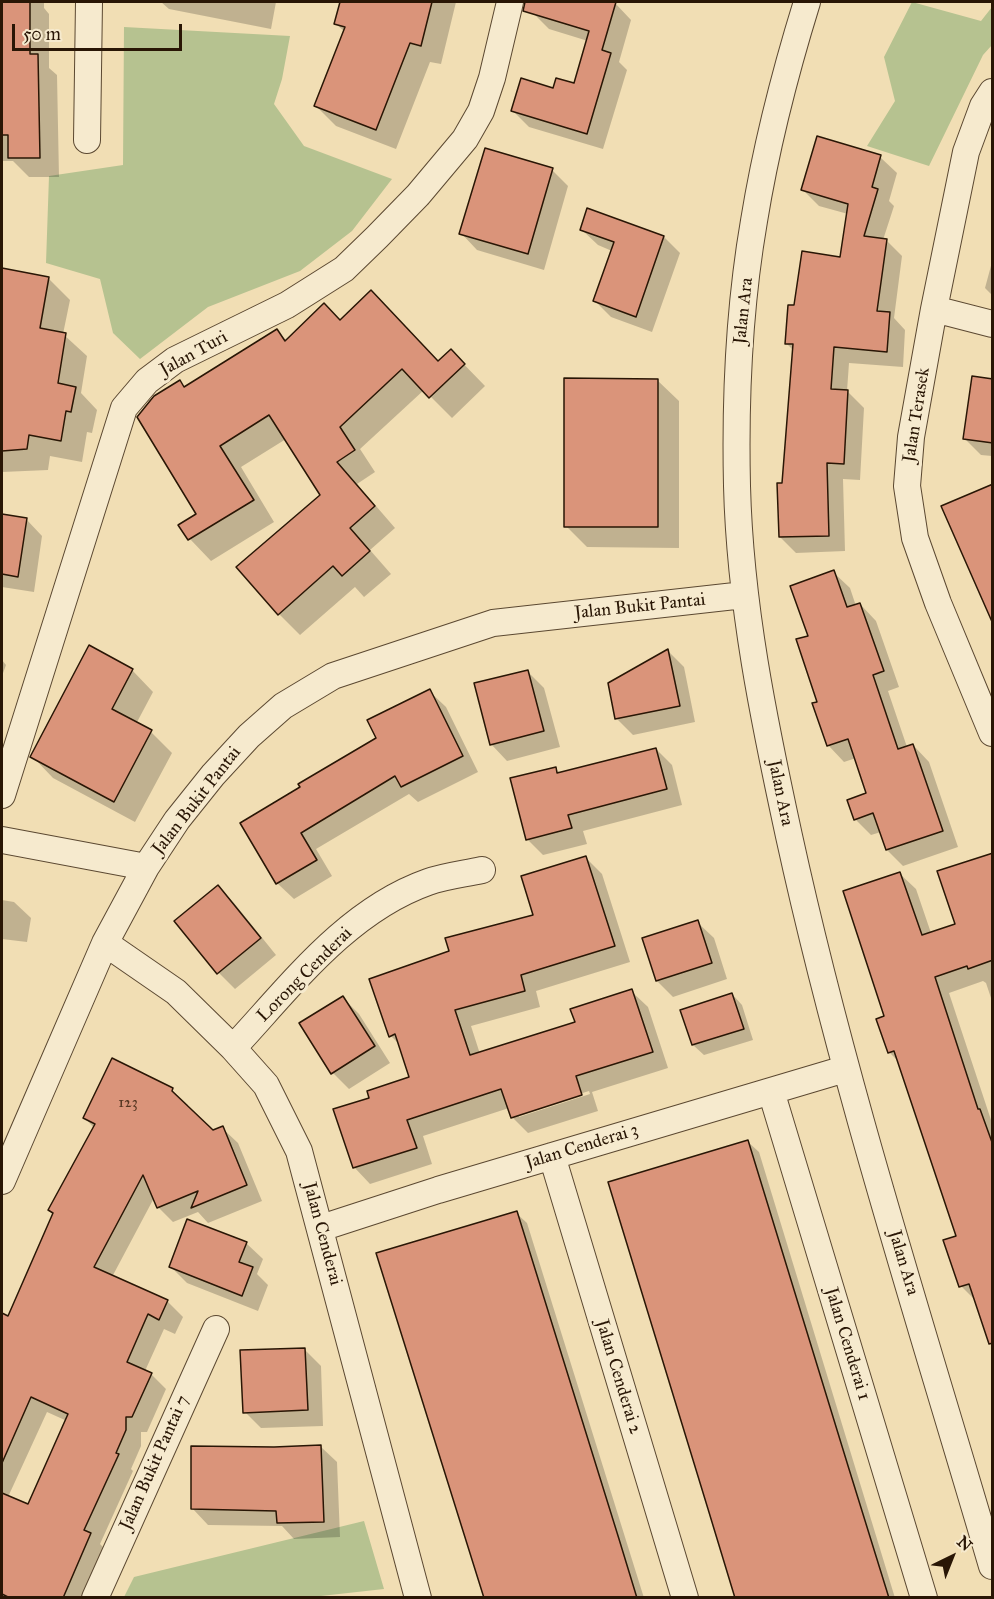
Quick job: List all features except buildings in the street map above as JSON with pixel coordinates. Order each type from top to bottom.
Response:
[{"type":"street","points":[[87,140],[89,2]]},
{"type":"street","name":"Jalan Turi","points":[[2,795],[124,408],[147,381],[175,360],[287,305],[344,269],[418,195],[465,139],[481,111],[492,78],[510,2]]},
{"type":"street","name":"Jalan Ara","points":[[807,2],[785,73],[754,220],[740,340],[737,488],[744,595],[762,711],[805,910],[845,1069],[993,1566]]},
{"type":"street","name":"Jalan Terasek","points":[[993,92],[983,106],[966,152],[911,437],[907,486],[915,538],[938,603],[993,733]]},
{"type":"street","points":[[934,309],[993,324]]},
{"type":"street","name":"Jalan Bukit Pantai","points":[[2,1181],[105,943],[146,867],[198,793],[249,736],[283,706],[333,676],[493,623],[744,595]]},
{"type":"street","points":[[2,840],[146,867]]},
{"type":"street","name":"Lorong Cenderai","points":[[233,1048],[304,970],[334,941],[378,906],[428,882],[482,870]]},
{"type":"street","name":"Jalan Cenderai","points":[[105,943],[176,992],[233,1048],[266,1085],[287,1123],[299,1150],[321,1228],[418,1598]]},
{"type":"street","name":"Jalan Cenderai 3","points":[[321,1228],[552,1156],[845,1069]]},
{"type":"street","name":"Jalan Cenderai 1","points":[[771,1091],[924,1598]]},
{"type":"street","name":"Jalan Cenderai 2","points":[[552,1156],[685,1598]]},
{"type":"street","name":"Jalan Bukit Pantai 7","points":[[95,1598],[216,1329]]},
{"type":"green space","points":[[912,2],[981,21],[992,7],[992,45],[983,55],[929,166],[867,146],[895,101],[884,57]]},
{"type":"green space","points":[[124,27],[290,36],[282,79],[274,104],[304,146],[392,179],[352,231],[300,271],[208,307],[140,359],[113,333],[100,279],[46,263],[49,176],[123,165]]},
{"type":"green space","points":[[364,1521],[384,1589],[303,1598],[124,1597],[134,1577]]}]
